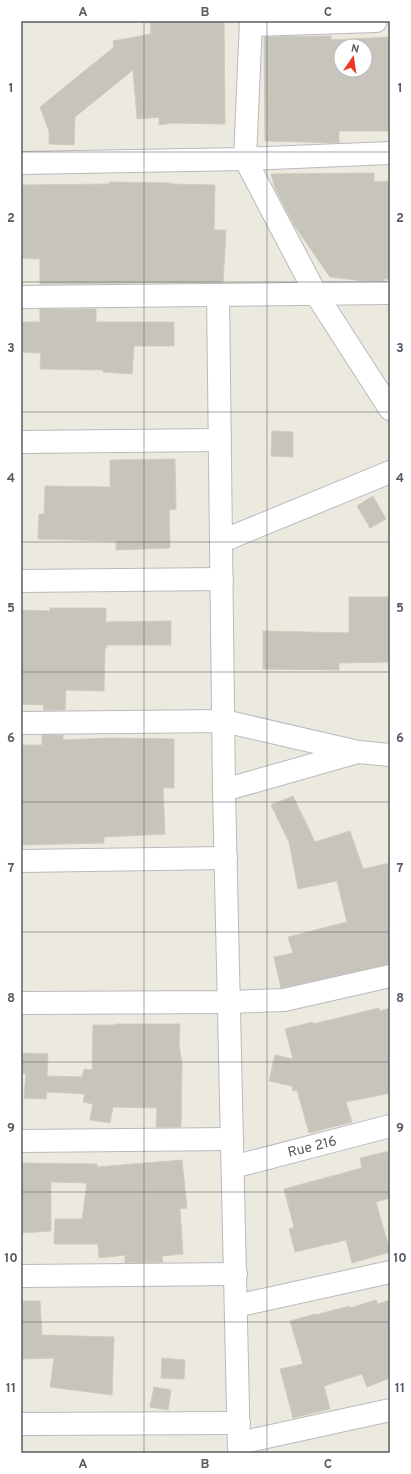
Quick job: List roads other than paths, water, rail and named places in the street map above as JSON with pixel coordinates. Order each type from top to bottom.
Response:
[{"type":"street","points":[[376,21],[251,23],[245,159],[316,294],[390,409]]},
{"type":"street","points":[[21,163],[245,159],[390,153]]},
{"type":"street","points":[[21,297],[390,294]]},
{"type":"street","points":[[218,295],[224,790],[239,1439]]},
{"type":"street","points":[[21,442],[220,440]]},
{"type":"street","points":[[222,541],[390,472]]},
{"type":"street","points":[[21,581],[222,579]]},
{"type":"street","points":[[21,724],[224,721],[358,752],[390,755]]},
{"type":"street","points":[[224,790],[358,752]]},
{"type":"street","points":[[21,861],[226,858]]},
{"type":"street","points":[[21,1003],[230,1002],[284,1000],[390,976]]},
{"type":"street","name":"Rue 216","points":[[233,1167],[390,1126]]},
{"type":"street","points":[[21,1141],[232,1139]]},
{"type":"street","points":[[236,1306],[390,1272]]},
{"type":"street","points":[[21,1276],[236,1274]]},
{"type":"street","points":[[21,1424],[239,1439],[390,1410]]}]
